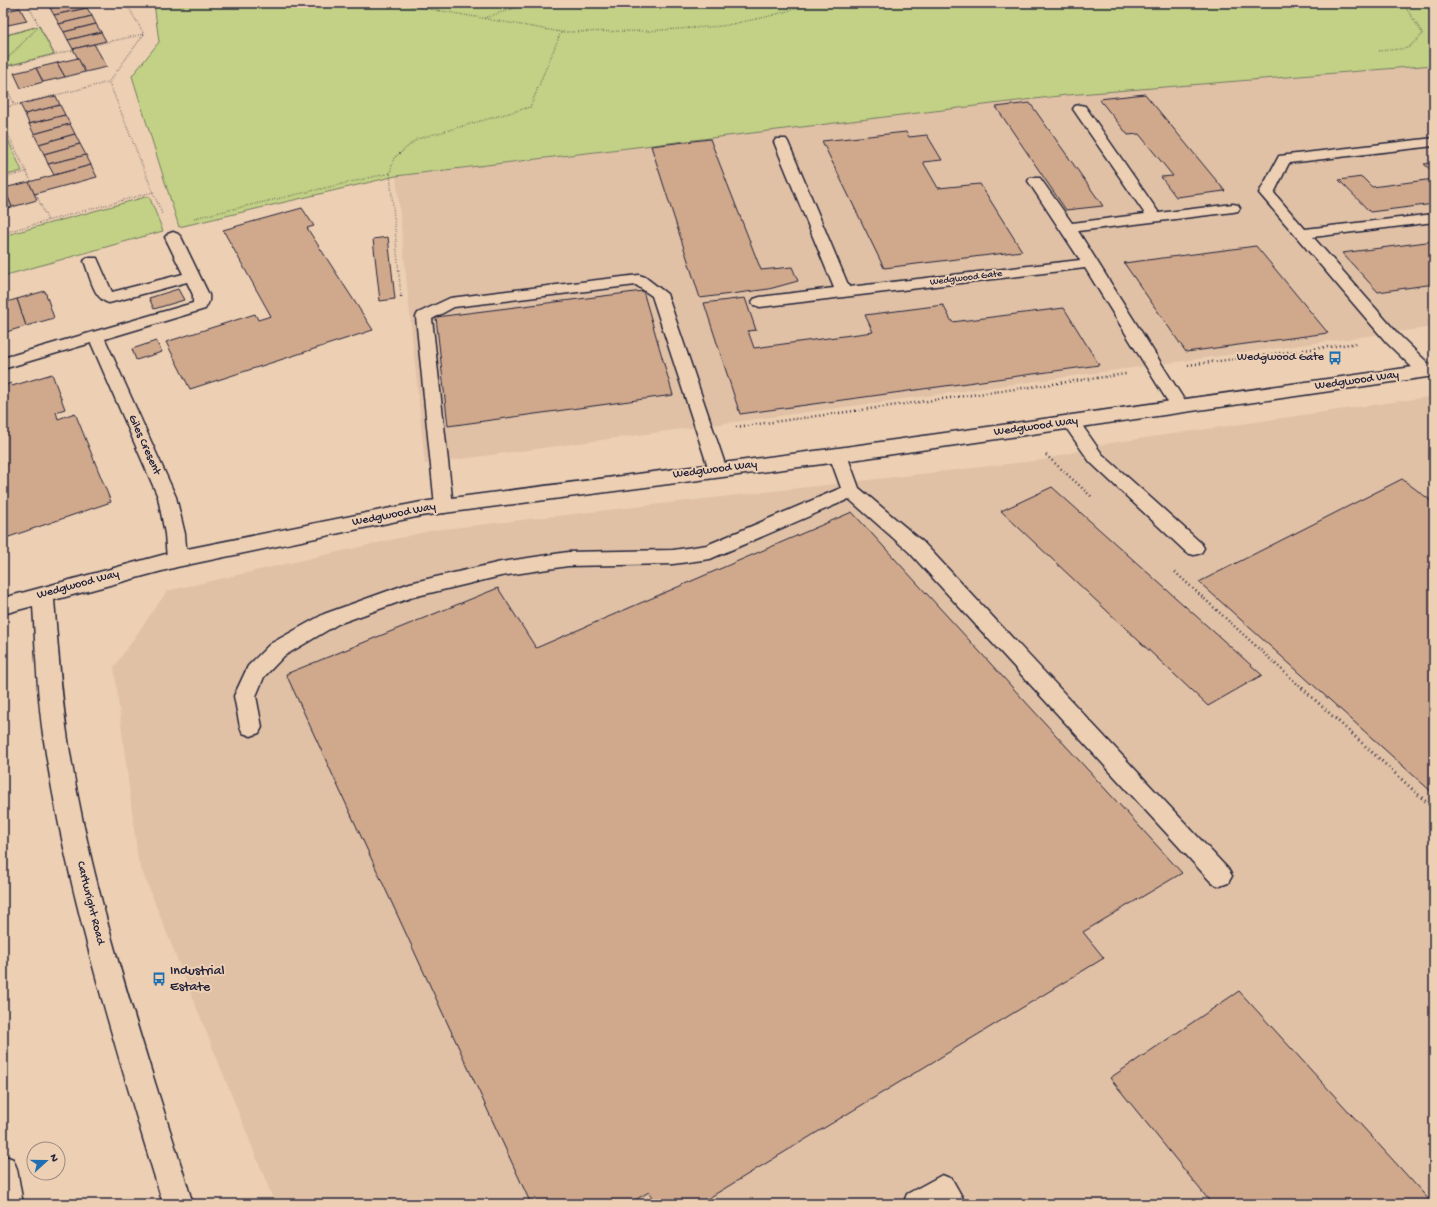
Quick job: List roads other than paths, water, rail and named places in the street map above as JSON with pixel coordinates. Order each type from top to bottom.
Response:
[{"type":"street","name":"Wedgwood Way","points":[[3,606],[43,594],[178,560],[444,506],[838,455],[1430,370]]},
{"type":"street","name":"Cartwright Road","points":[[43,594],[56,741],[74,837],[102,952],[178,1204]]},
{"type":"lane","points":[[1080,109],[1155,218]]},
{"type":"lane","points":[[781,142],[843,292]]},
{"type":"lane","points":[[1430,370],[1393,339],[1266,193],[1284,159],[1434,142]]},
{"type":"lane","points":[[1036,181],[1068,228],[1179,406]]},
{"type":"lane","points":[[1068,228],[1233,208]]},
{"type":"lane","points":[[1301,234],[1434,218]]},
{"type":"lane","points":[[3,364],[199,306],[202,300],[173,237]]},
{"type":"lane","points":[[92,261],[105,295],[108,298],[192,276]]},
{"type":"lane","name":"Wedgwood Gate","points":[[760,302],[1090,263]]},
{"type":"lane","points":[[444,506],[424,317],[450,303],[639,280],[659,294],[718,470]]},
{"type":"lane","name":"Giles Cresent","points":[[96,336],[167,497],[175,534],[178,560]]},
{"type":"lane","points":[[1071,422],[1096,458],[1194,548]]},
{"type":"lane","points":[[838,455],[851,492],[916,547],[1220,876]]},
{"type":"lane","points":[[251,727],[245,696],[255,672],[277,650],[331,619],[410,590],[501,569],[568,559],[673,557],[710,552],[851,492]]},
{"type":"lane","points":[[3,1169],[10,1204]]},
{"type":"lane","points":[[917,1204],[942,1189],[952,1204]]},
{"type":"place","name":"Wedgwood Gate","points":[[1335,358]]},
{"type":"place","name":"Industrial Estate","points":[[159,979]]}]
